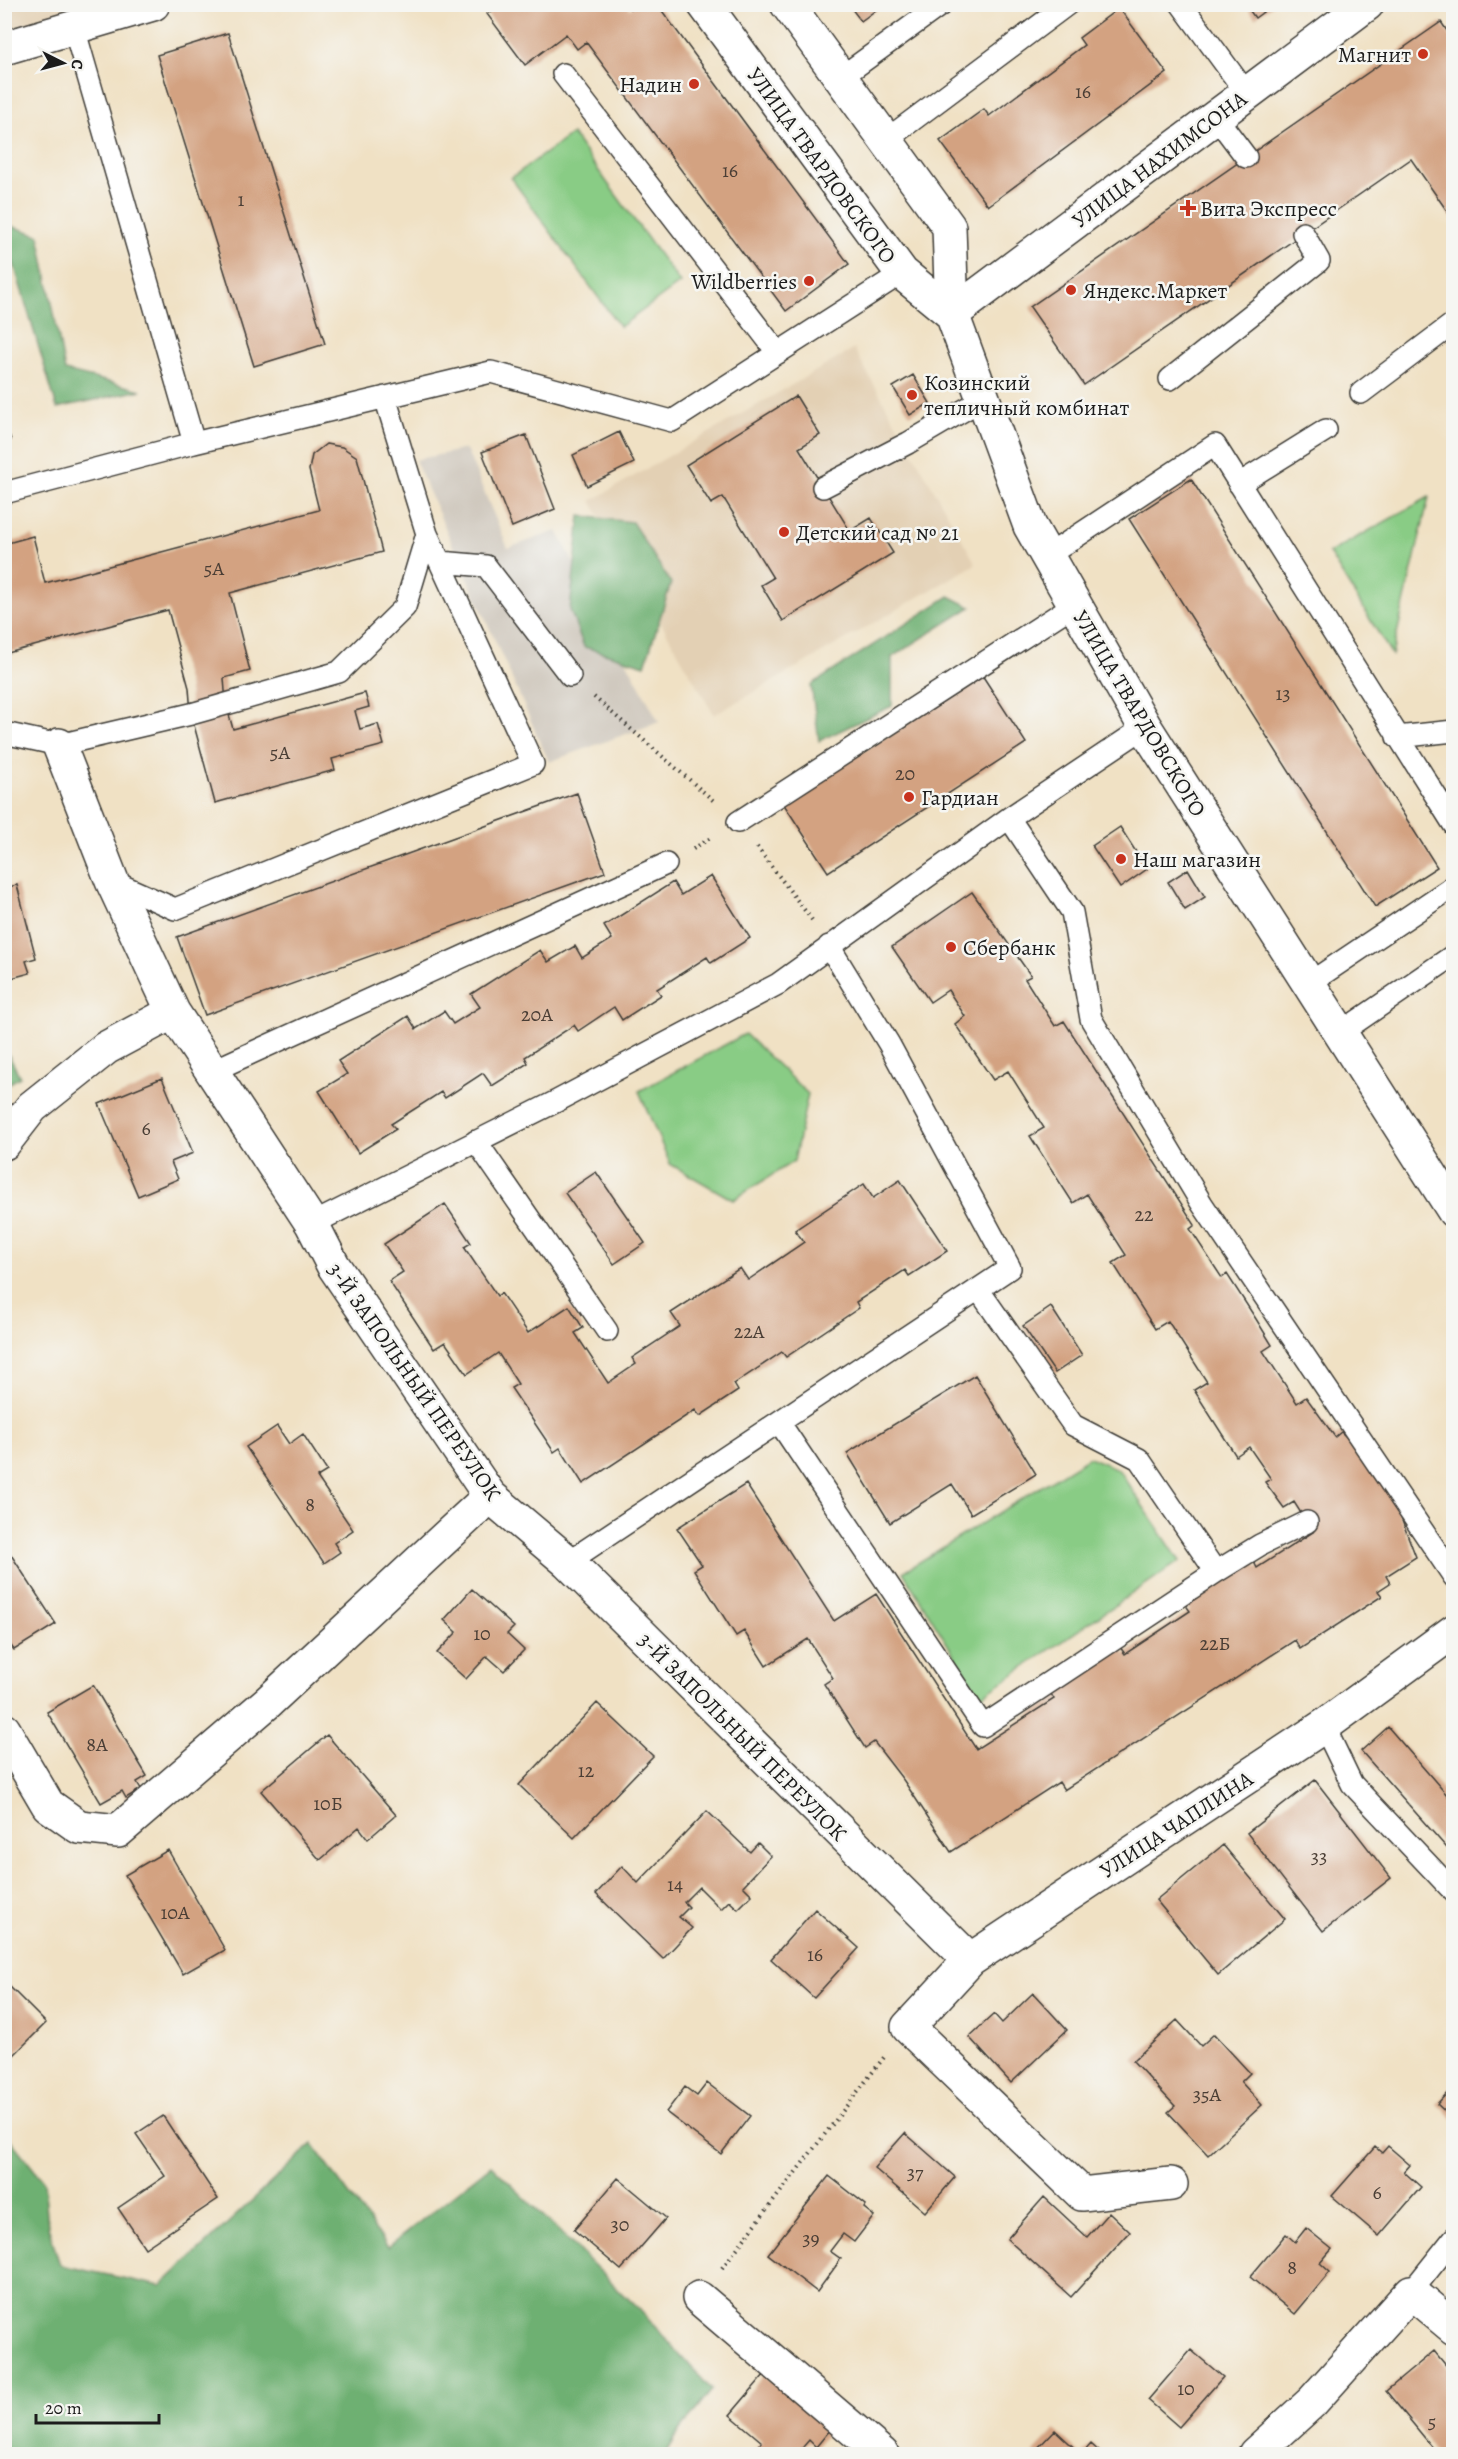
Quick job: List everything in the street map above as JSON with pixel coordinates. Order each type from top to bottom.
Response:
[{"type":"street","points":[[4,48],[74,27],[110,11],[153,4]]},
{"type":"street","name":"УЛИЦА ТВАРДОВСКОГО","points":[[704,4],[902,273],[952,314]]},
{"type":"street","name":"УЛИЦА ТВАРДОВСКОГО","points":[[787,4],[949,227],[952,314],[1030,526],[1145,727],[1454,1210]]},
{"type":"street","name":"УЛИЦА НАХИМСОНА","points":[[952,314],[1367,4]]},
{"type":"street","name":"3-Й ЗАПОЛЬНЫЙ ПЕРЕУЛОК","points":[[59,745],[112,881],[173,1012],[312,1224],[333,1265],[490,1496],[568,1562],[970,1960]]},
{"type":"street","points":[[4,1143],[32,1107],[106,1048],[173,1012]]},
{"type":"street","points":[[4,1730],[48,1805],[79,1827],[118,1830],[268,1702],[490,1496]]},
{"type":"street","name":"УЛИЦА ЧАПЛИНА","points":[[908,2026],[970,1960],[1324,1726],[1454,1631]]},
{"type":"street","points":[[908,2026],[1082,2194],[1171,2184]]},
{"type":"street","points":[[1255,2454],[1311,2402],[1411,2292],[1454,2328]]},
{"type":"street","points":[[699,2298],[882,2454]]},
{"type":"lane","points":[[840,78],[942,4]]},
{"type":"lane","points":[[886,140],[1068,4]]},
{"type":"lane","points":[[1181,4],[1247,94]]},
{"type":"lane","points":[[74,27],[194,443]]},
{"type":"lane","points":[[563,74],[778,353]]},
{"type":"lane","points":[[1216,117],[1246,157]]},
{"type":"lane","points":[[1170,379],[1319,261],[1303,233]]},
{"type":"lane","points":[[4,493],[194,443],[491,372],[672,421],[902,273]]},
{"type":"lane","points":[[1361,393],[1454,323]]},
{"type":"lane","points":[[112,881],[175,909],[533,764],[427,534],[386,397]]},
{"type":"lane","points":[[823,487],[908,443],[983,399]]},
{"type":"lane","points":[[1239,484],[1326,430]]},
{"type":"lane","points":[[1047,556],[1215,445],[1454,825]]},
{"type":"lane","points":[[4,733],[59,745],[191,714],[339,672],[405,608],[427,534]]},
{"type":"lane","points":[[440,562],[486,566],[570,676]]},
{"type":"lane","points":[[738,822],[1075,604]]},
{"type":"lane","points":[[312,1224],[778,984],[1010,818],[1145,727]]},
{"type":"lane","points":[[1397,737],[1454,731]]},
{"type":"lane","points":[[1010,818],[1072,912],[1091,1019],[1202,1204],[1454,1577]]},
{"type":"lane","points":[[212,1071],[666,864]]},
{"type":"lane","points":[[1308,984],[1454,886]]},
{"type":"lane","points":[[568,1562],[1010,1268],[889,1044],[829,946]]},
{"type":"lane","points":[[1340,1033],[1454,955]]},
{"type":"lane","points":[[476,1141],[607,1331]]},
{"type":"lane","points":[[978,1289],[1072,1425],[1139,1459],[1216,1572]]},
{"type":"lane","points":[[778,1422],[983,1726],[1216,1572],[1260,1545],[1307,1522]]},
{"type":"lane","points":[[1324,1726],[1352,1784],[1454,1892]]},
{"type":"lane","points":[[1411,2292],[1454,2238]]},
{"type":"path","points":[[570,676],[738,822],[792,891]]},
{"type":"path","points":[[666,864],[738,822]]},
{"type":"path","points":[[699,2298],[908,2026]]},
{"type":"shaded area","points":[[5,5],[91,5],[5,31]]},
{"type":"shaded area","name":"Детский сад № 21","points":[[854,349],[976,564],[714,715],[591,501]]},
{"type":"shaded area","points":[[466,449],[508,548],[557,531],[659,722],[549,762],[415,460]]},
{"type":"green space","points":[[572,134],[680,283],[620,327],[511,178]]},
{"type":"green space","points":[[5,224],[39,235],[65,371],[141,390],[57,408],[5,235]]},
{"type":"green space","points":[[1429,497],[1392,655],[1329,553]]},
{"type":"green space","points":[[580,516],[632,522],[671,583],[645,665],[584,647],[570,610]]},
{"type":"green space","points":[[949,596],[971,607],[892,657],[892,706],[819,741],[811,685]]},
{"type":"green space","points":[[745,1034],[808,1094],[794,1161],[733,1200],[670,1164],[639,1091]]},
{"type":"green space","points":[[4,1046],[20,1077],[5,1086],[4,1086]]},
{"type":"green space","points":[[1089,1457],[1118,1469],[1180,1561],[980,1697],[903,1572]]},
{"type":"green space","points":[[5,2133],[44,2182],[48,2226],[60,2265],[161,2286],[312,2144],[388,2247],[491,2165],[639,2309],[712,2390],[675,2437],[665,2454],[5,2454]]},
{"type":"building","points":[[500,4],[626,4],[630,9],[636,4],[657,4],[849,264],[786,311],[586,42],[577,49],[566,34],[525,65],[487,14]]},
{"type":"building","points":[[848,4],[884,4],[861,21]]},
{"type":"building","points":[[1245,4],[1274,4],[1255,18]]},
{"type":"building","points":[[1119,8],[1167,73],[988,206],[940,141],[984,109],[989,116],[1084,45],[1079,38]]},
{"type":"building","points":[[1441,22],[1454,41],[1454,221],[1411,159],[1084,385],[1030,307]]},
{"type":"building","points":[[228,33],[325,344],[254,366],[157,55]]},
{"type":"building","name":"Козинский тепличный комбинат","points":[[913,375],[930,403],[910,415],[893,387]]},
{"type":"building","points":[[796,396],[820,435],[799,448],[850,531],[871,518],[893,553],[783,621],[761,585],[773,578],[723,497],[711,504],[686,465]]},
{"type":"building","points":[[4,420],[11,440],[4,441]]},
{"type":"building","points":[[619,432],[634,463],[587,486],[573,455]]},
{"type":"building","points":[[526,435],[555,509],[512,527],[482,452]]},
{"type":"building","points":[[326,444],[342,447],[357,457],[382,552],[230,593],[250,671],[224,678],[226,704],[233,729],[365,693],[369,707],[355,711],[360,729],[378,724],[384,745],[332,759],[335,770],[215,803],[191,714],[189,688],[168,610],[4,654],[4,544],[33,536],[45,583],[319,510],[309,470],[312,455]]},
{"type":"building","points":[[1191,479],[1437,867],[1375,907],[1129,519]]},
{"type":"building","points":[[982,675],[1026,743],[828,872],[783,803]]},
{"type":"building","points":[[577,793],[605,872],[205,1015],[177,937]]},
{"type":"building","name":"Наш магазин","points":[[1120,827],[1147,869],[1120,888],[1092,846]]},
{"type":"building","points":[[1188,869],[1205,897],[1185,910],[1168,882]]},
{"type":"building","points":[[711,876],[750,938],[711,963],[707,957],[657,989],[661,995],[622,1020],[614,1007],[578,1031],[574,1025],[525,1057],[528,1063],[492,1086],[483,1073],[445,1098],[441,1092],[391,1124],[396,1129],[358,1153],[319,1091],[347,1074],[338,1061],[408,1016],[416,1029],[444,1011],[453,1024],[480,1007],[471,994],[540,950],[548,962],[575,946],[582,958],[612,939],[604,926],[673,882],[681,895]]},
{"type":"building","points":[[17,885],[36,958],[26,961],[30,973],[4,980],[4,888]]},
{"type":"building","points":[[972,892],[1031,976],[1025,979],[1055,1026],[1064,1021],[1195,1225],[1190,1229],[1222,1278],[1227,1274],[1256,1319],[1272,1345],[1263,1351],[1297,1403],[1306,1397],[1335,1437],[1341,1432],[1384,1474],[1416,1557],[1386,1576],[1390,1583],[1378,1591],[1382,1596],[1300,1649],[1295,1640],[1064,1790],[1059,1782],[951,1852],[904,1781],[874,1742],[865,1748],[824,1684],[833,1678],[808,1639],[766,1666],[744,1631],[736,1636],[694,1570],[702,1565],[677,1528],[746,1484],[834,1621],[876,1594],[976,1749],[1054,1699],[1050,1692],[1120,1647],[1125,1654],[1190,1611],[1185,1604],[1253,1560],[1257,1568],[1313,1532],[1294,1502],[1284,1508],[1265,1482],[1271,1479],[1249,1447],[1236,1456],[1194,1390],[1207,1382],[1168,1321],[1155,1329],[1113,1263],[1126,1255],[1087,1194],[1073,1203],[1030,1136],[1044,1128],[1008,1071],[993,1080],[955,1024],[965,1016],[948,990],[930,1002],[892,947]]},
{"type":"building","points":[[162,1078],[193,1153],[171,1162],[178,1179],[138,1196],[99,1104]]},
{"type":"building","points":[[596,1172],[645,1243],[614,1264],[565,1193]]},
{"type":"building","points":[[900,1180],[947,1251],[909,1276],[905,1270],[856,1302],[859,1308],[786,1357],[782,1352],[734,1384],[738,1391],[700,1416],[695,1410],[583,1484],[560,1448],[554,1452],[511,1388],[518,1384],[498,1353],[467,1374],[445,1342],[434,1349],[389,1281],[403,1272],[384,1244],[445,1204],[471,1243],[464,1247],[497,1296],[501,1293],[528,1333],[569,1306],[583,1328],[575,1333],[608,1383],[636,1364],[632,1358],[680,1326],[671,1313],[740,1268],[748,1280],[804,1242],[795,1230],[864,1184],[873,1198]]},
{"type":"building","points":[[1051,1307],[1082,1355],[1055,1373],[1023,1326]]},
{"type":"building","points":[[975,1375],[1036,1474],[971,1514],[952,1484],[890,1523],[847,1453]]},
{"type":"building","points":[[277,1426],[289,1444],[303,1434],[327,1471],[317,1477],[353,1530],[334,1543],[340,1552],[324,1563],[246,1447]]},
{"type":"building","points":[[4,1544],[56,1624],[14,1650],[4,1636]]},
{"type":"building","points":[[472,1589],[514,1627],[507,1634],[524,1650],[504,1671],[487,1656],[466,1679],[437,1653],[457,1632],[444,1620]]},
{"type":"building","points":[[93,1685],[147,1776],[137,1782],[141,1789],[126,1798],[122,1791],[101,1803],[47,1712]]},
{"type":"building","points":[[597,1703],[653,1756],[574,1838],[519,1785]]},
{"type":"building","points":[[1388,1727],[1454,1803],[1454,1856],[1361,1751]]},
{"type":"building","points":[[327,1735],[396,1815],[368,1839],[359,1827],[320,1860],[261,1791]]},
{"type":"building","points":[[1315,1780],[1391,1878],[1323,1931],[1247,1833]]},
{"type":"building","points":[[707,1811],[750,1852],[758,1843],[771,1856],[743,1886],[752,1895],[738,1909],[729,1901],[721,1909],[699,1887],[684,1902],[689,1907],[679,1917],[692,1928],[663,1959],[596,1894],[622,1866],[638,1883]]},
{"type":"building","points":[[1223,1845],[1285,1919],[1218,1975],[1156,1900]]},
{"type":"building","points":[[168,1850],[225,1950],[183,1974],[125,1875]]},
{"type":"building","points":[[815,1909],[859,1948],[814,1998],[771,1959]]},
{"type":"building","points":[[4,1981],[46,2023],[4,2065]]},
{"type":"building","points":[[1033,1993],[1067,2030],[1011,2083],[969,2037],[994,2014],[1002,2023]]},
{"type":"building","points":[[1177,2020],[1201,2046],[1214,2034],[1250,2073],[1241,2082],[1262,2105],[1208,2155],[1168,2112],[1175,2106],[1133,2061]]},
{"type":"building","points":[[707,2083],[750,2116],[721,2154],[666,2112],[685,2087],[697,2096]]},
{"type":"building","points":[[1454,2086],[1454,2120],[1437,2104]]},
{"type":"building","points":[[163,2116],[218,2199],[145,2248],[118,2208],[165,2176],[136,2134]]},
{"type":"building","points":[[905,2133],[955,2177],[925,2212],[874,2168]]},
{"type":"building","points":[[1388,2146],[1410,2165],[1404,2172],[1421,2187],[1379,2236],[1332,2196],[1375,2147],[1382,2153]]},
{"type":"building","points":[[829,2176],[866,2205],[864,2208],[874,2216],[854,2242],[843,2234],[830,2251],[841,2259],[817,2292],[768,2254]]},
{"type":"building","points":[[618,2178],[666,2218],[621,2270],[574,2230]]},
{"type":"building","points":[[1044,2197],[1087,2237],[1109,2212],[1130,2232],[1071,2297],[1007,2239]]},
{"type":"building","points":[[1306,2228],[1332,2249],[1320,2263],[1330,2272],[1295,2314],[1250,2277],[1286,2234],[1295,2242]]},
{"type":"building","points":[[1191,2350],[1223,2377],[1179,2427],[1148,2400]]},
{"type":"building","points":[[1434,2351],[1454,2375],[1454,2451],[1449,2454],[1438,2454],[1386,2391]]},
{"type":"building","points":[[764,2375],[830,2430],[816,2447],[809,2440],[797,2454],[762,2454],[756,2449],[762,2442],[730,2415]]},
{"type":"building","points":[[1055,2430],[1081,2454],[1032,2454]]},
{"type":"building","points":[[1091,2444],[1102,2454],[1082,2454]]},
{"type":"place","name":"Магнит","points":[[1423,54]]},
{"type":"place","name":"Надин","points":[[694,84]]},
{"type":"place","name":"Вита Экспресс","points":[[1188,208]]},
{"type":"place","name":"Wildberries","points":[[809,281]]},
{"type":"place","name":"Яндекс.Маркет","points":[[1071,290]]},
{"type":"place","name":"Козинский тепличный комбинат","points":[[912,395]]},
{"type":"place","name":"Детский сад № 21","points":[[784,532]]},
{"type":"place","name":"Гардиан","points":[[909,797]]},
{"type":"place","name":"Наш магазин","points":[[1121,859]]},
{"type":"place","name":"Сбербанк","points":[[951,947]]}]
